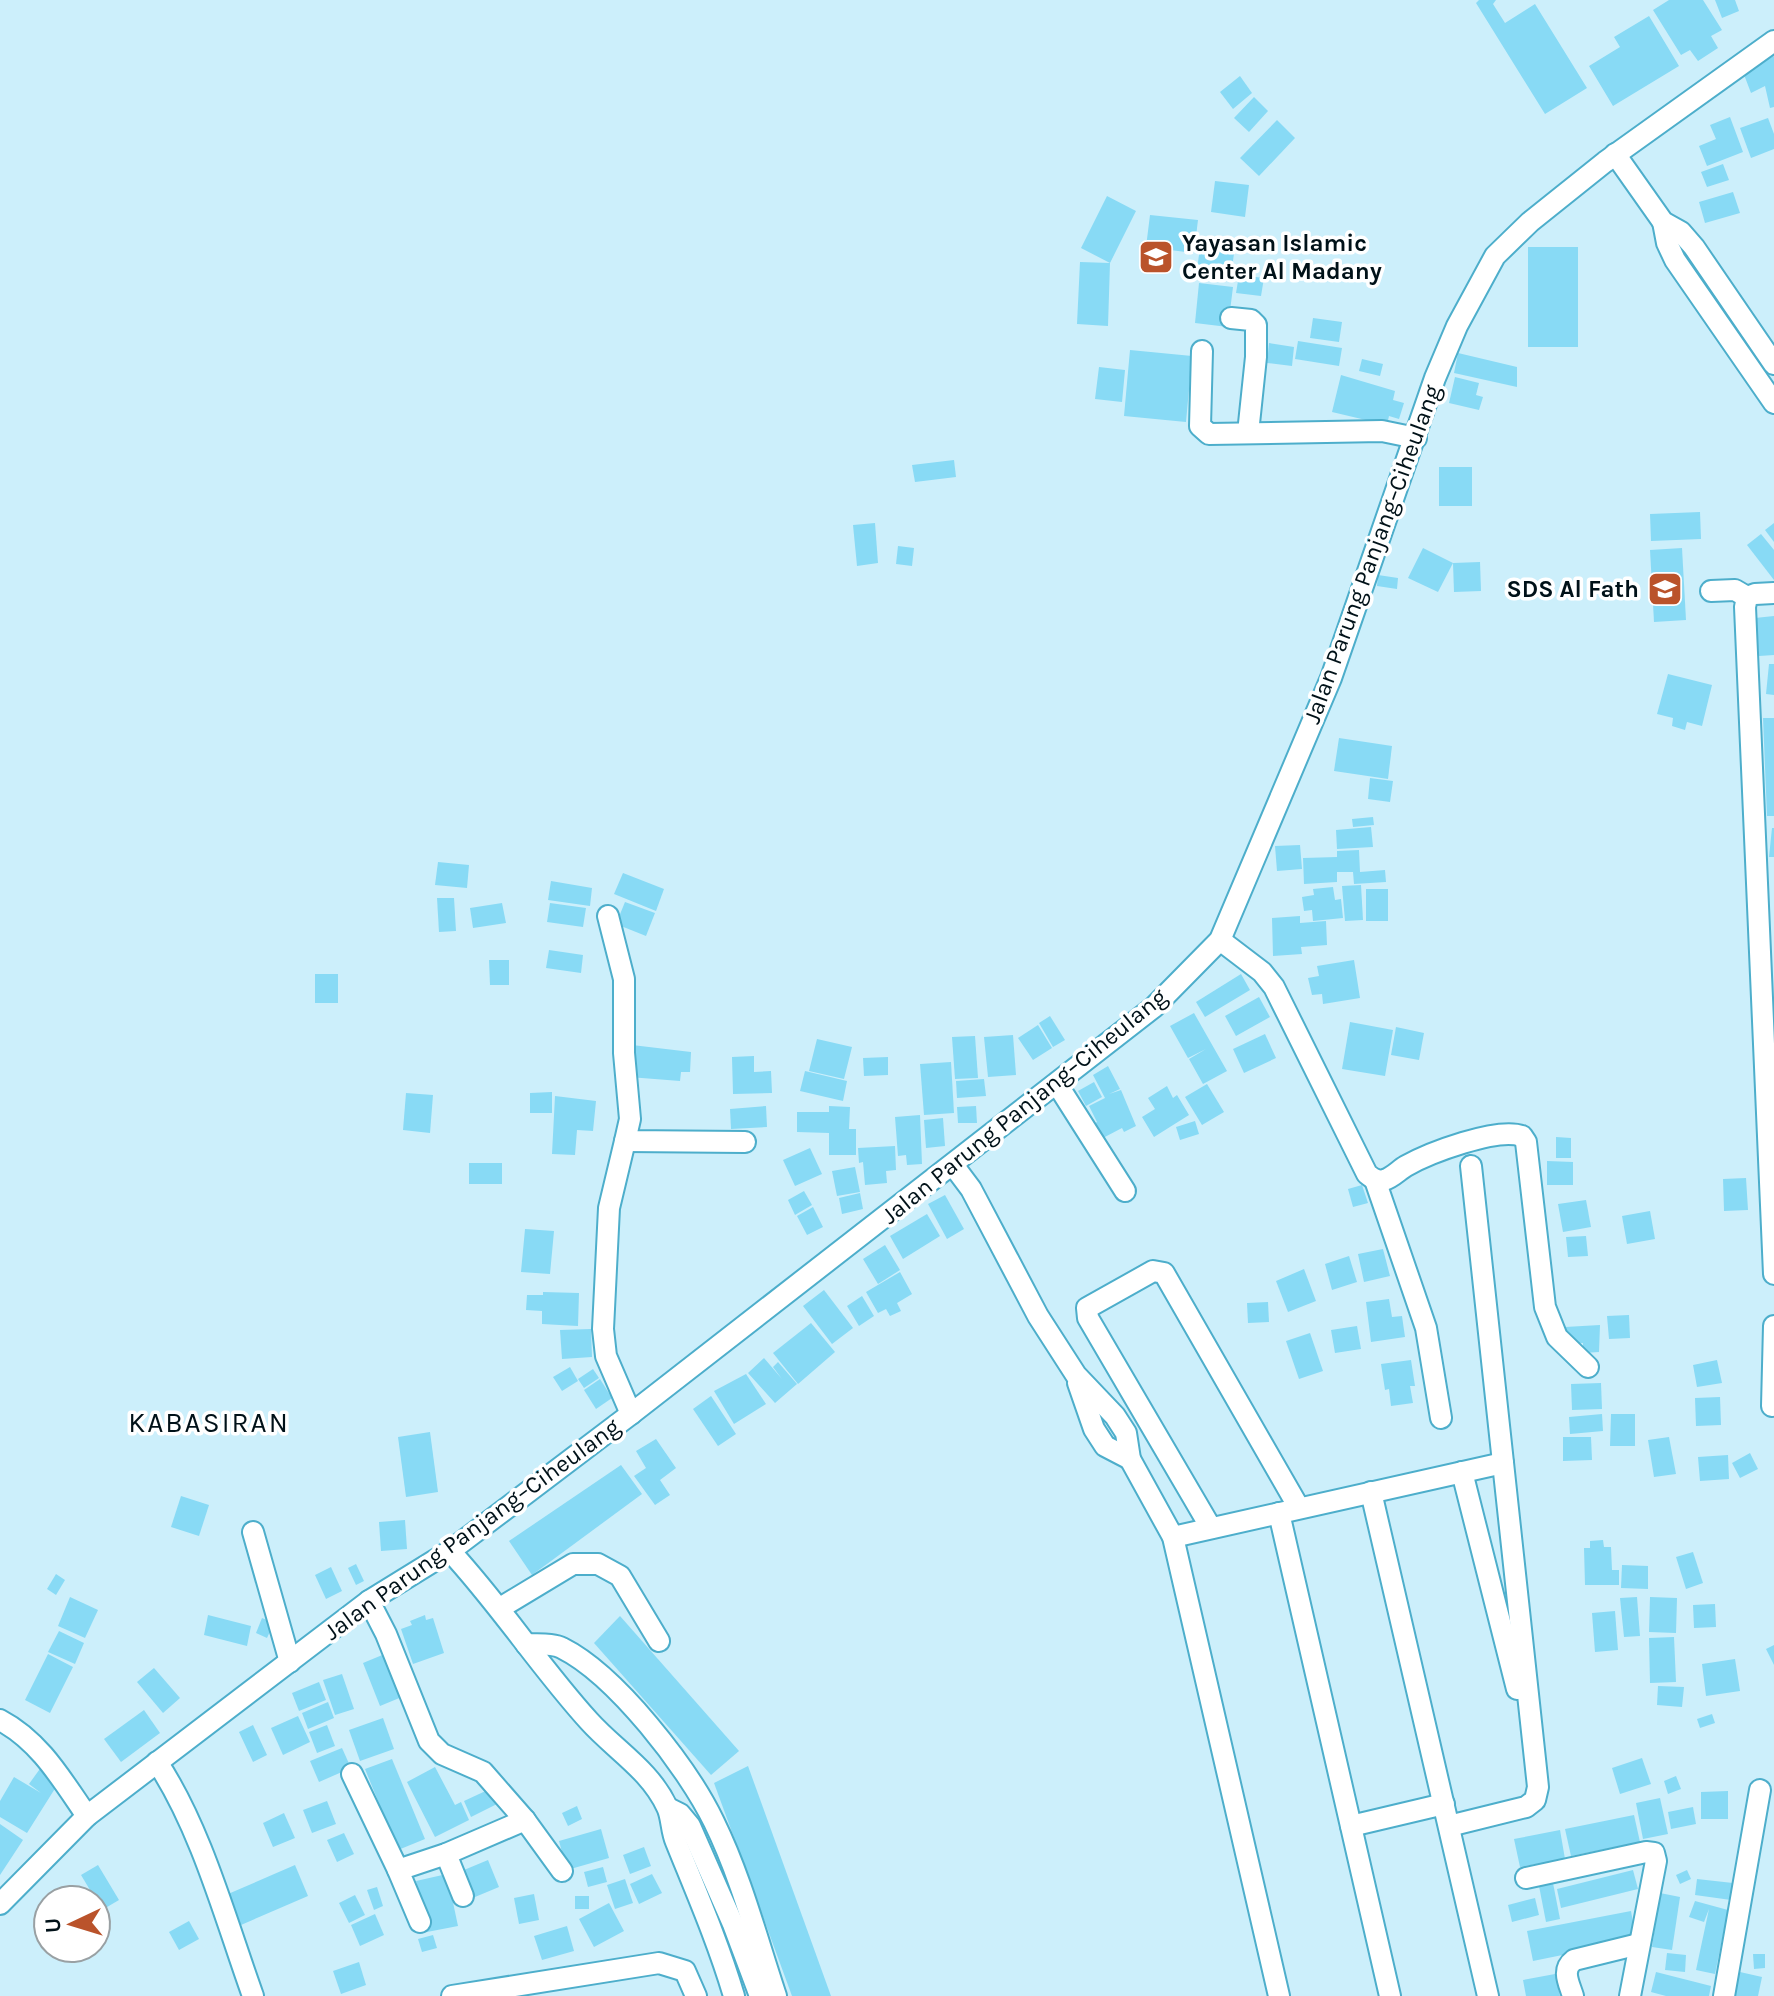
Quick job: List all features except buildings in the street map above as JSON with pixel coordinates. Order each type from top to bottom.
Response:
[{"type":"street","name":"Jalan Parung Panjang–Ciheulang","points":[[0,1904],[87,1816],[369,1601],[450,1551],[631,1414],[1154,1007],[1220,940],[1331,678],[1435,378],[1457,326],[1495,256],[1530,222],[1615,154],[1774,41]]},
{"type":"street","points":[[1615,154],[1663,222],[1667,243],[1675,260],[1774,403]]},
{"type":"street","points":[[1663,222],[1681,232],[1694,247],[1774,364]]},
{"type":"street","points":[[1231,318],[1251,320],[1256,325],[1248,433]]},
{"type":"street","points":[[1202,351],[1200,426],[1209,434],[1382,431],[1416,438]]},
{"type":"street","points":[[1711,591],[1735,590],[1747,597]]},
{"type":"street","points":[[1747,597],[1774,593]]},
{"type":"street","points":[[1747,597],[1745,607],[1766,920],[1774,1274]]},
{"type":"street","points":[[608,916],[624,979],[624,1053],[630,1107],[609,1208],[603,1329],[606,1356],[631,1414]]},
{"type":"street","points":[[1220,940],[1262,972],[1274,987],[1367,1174],[1375,1180],[1426,1328],[1441,1418]]},
{"type":"street","points":[[1057,1084],[1125,1191]]},
{"type":"street","points":[[1375,1180],[1386,1180],[1407,1165],[1465,1142],[1501,1133],[1522,1136],[1526,1142],[1545,1307],[1557,1337],[1588,1367]]},
{"type":"street","points":[[625,1141],[745,1142]]},
{"type":"street","points":[[953,1165],[971,1189],[1038,1316],[1076,1375],[1115,1416],[1126,1433],[1130,1459],[1173,1537],[1279,1996]]},
{"type":"street","points":[[1449,1826],[1526,1807],[1535,1800],[1538,1787],[1471,1166]]},
{"type":"street","points":[[1211,1528],[1088,1318],[1087,1308],[1153,1271],[1164,1273],[1289,1511],[1351,1826],[1390,1996]]},
{"type":"street","points":[[1772,1406],[1774,1326]]},
{"type":"street","points":[[1173,1537],[1503,1463]]},
{"type":"street","points":[[1462,1472],[1534,1757]]},
{"type":"street","points":[[1371,1492],[1488,1996]]},
{"type":"street","points":[[253,1532],[290,1662]]},
{"type":"street","points":[[450,1551],[500,1608],[590,1723],[643,1771],[668,1808],[674,1838],[718,1942],[734,1996]]},
{"type":"street","points":[[500,1608],[573,1564],[598,1564],[620,1576],[659,1641]]},
{"type":"street","points":[[369,1601],[386,1634],[429,1741],[442,1754],[483,1772],[525,1820],[562,1871]]},
{"type":"street","points":[[526,1644],[560,1646],[593,1669],[630,1703],[661,1740],[714,1821],[776,1996]]},
{"type":"street","points":[[0,1720],[27,1738],[48,1758],[87,1816]]},
{"type":"street","points":[[157,1762],[174,1788],[253,1996]]},
{"type":"street","points":[[352,1774],[420,1922]]},
{"type":"street","points":[[1724,1996],[1760,1790]]},
{"type":"street","points":[[1351,1826],[1444,1804]]},
{"type":"street","points":[[668,1808],[680,1814],[690,1826],[733,1924],[760,1996]]},
{"type":"street","points":[[398,1870],[446,1854],[525,1820]]},
{"type":"street","points":[[1526,1878],[1646,1852],[1654,1853],[1656,1861],[1630,1996]]},
{"type":"street","points":[[446,1854],[463,1896]]},
{"type":"street","points":[[1573,1996],[1566,1971],[1574,1960],[1639,1944]]},
{"type":"street","points":[[452,1996],[659,1963],[685,1971],[696,1996]]},
{"type":"place","name":"Yayasan Islamic Center Al Madany","points":[[1156,257]]},
{"type":"place","name":"SDS Al Fath","points":[[1665,589]]},
{"type":"district","name":"KABASIRAN","points":[[209,1422]]}]
